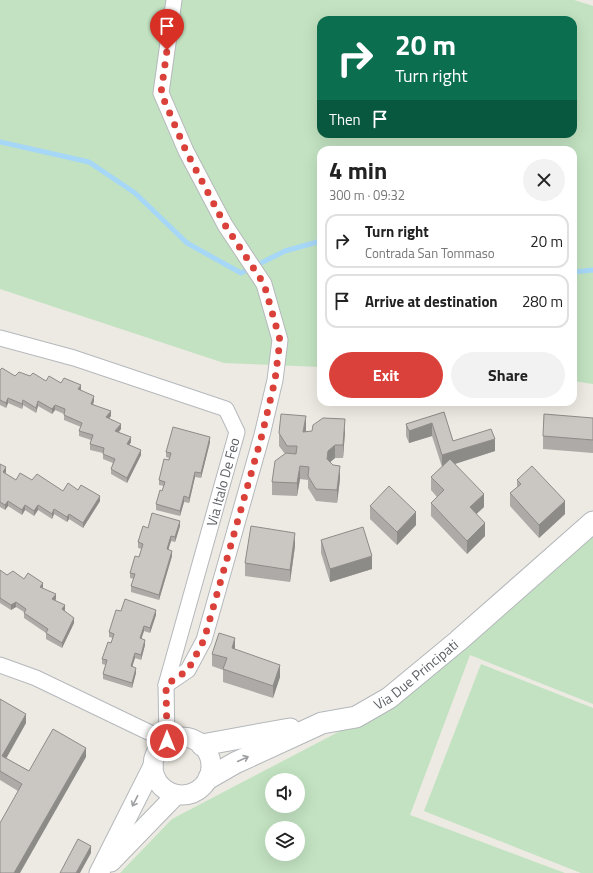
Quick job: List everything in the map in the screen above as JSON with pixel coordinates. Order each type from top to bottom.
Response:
[{"type":"main road","name":"Via Due Principati","points":[[209,778],[236,763],[322,723],[356,717],[389,698],[458,641],[593,522]]},
{"type":"main road","points":[[202,745],[322,723]]},
{"type":"street","points":[[166,685],[188,670],[204,640],[262,435],[275,380],[280,340],[264,284],[225,225],[186,151],[161,93],[174,0]]},
{"type":"street","name":"Via Italo De Feo","points":[[0,338],[74,358],[226,408],[237,432],[166,685],[167,741]]},
{"type":"street","points":[[0,665],[36,678],[167,741]]},
{"type":"street","points":[[183,736],[193,739],[202,745],[208,753],[211,763],[211,773],[203,787],[194,793],[187,795],[176,795],[167,791],[159,784],[156,780],[153,766],[154,756],[159,748],[167,741],[183,736]]},
{"type":"street","points":[[99,873],[153,766]]},
{"type":"street","points":[[99,873],[176,795]]},
{"type":"green space","points":[[0,0],[574,0],[593,6],[593,384],[577,382],[577,146],[317,146],[317,367],[224,363],[0,289]]},
{"type":"green space","points":[[593,530],[593,704],[470,655],[410,815],[565,873],[120,873],[172,819],[346,728]]},
{"type":"green space","points":[[481,664],[593,708],[593,873],[581,873],[424,811]]},
{"type":"building","points":[[2,368],[15,376],[19,372],[30,376],[33,373],[46,381],[49,376],[61,383],[64,378],[81,385],[78,389],[94,396],[91,404],[111,411],[106,417],[121,424],[115,431],[131,437],[127,444],[141,450],[127,478],[111,469],[115,459],[103,454],[104,448],[90,444],[93,435],[79,431],[82,423],[64,415],[65,409],[55,405],[52,409],[38,401],[36,408],[23,400],[22,404],[8,398],[6,403],[0,400],[0,370]]},
{"type":"building","points":[[444,412],[453,441],[491,429],[495,439],[442,455],[432,423],[409,431],[406,424]]},
{"type":"building","points":[[281,414],[306,416],[303,432],[312,431],[313,425],[323,418],[345,419],[343,445],[335,445],[328,451],[327,459],[333,465],[340,466],[337,490],[316,489],[308,476],[309,467],[300,466],[297,483],[272,482],[275,461],[286,453],[296,454],[297,446],[287,446],[279,433]]},
{"type":"building","points":[[544,414],[593,418],[593,440],[543,436]]},
{"type":"building","points":[[173,427],[210,437],[201,473],[195,472],[189,498],[184,496],[180,511],[156,504],[160,490],[162,491],[165,482],[159,480],[164,459],[169,460],[171,453],[166,452]]},
{"type":"building","points":[[450,459],[484,494],[470,507],[485,523],[467,541],[431,503],[444,490],[431,477]]},
{"type":"building","points":[[0,464],[6,467],[3,472],[16,480],[20,473],[32,480],[37,474],[63,491],[68,483],[78,490],[81,485],[100,496],[83,523],[69,514],[67,517],[54,509],[52,514],[38,505],[34,511],[25,505],[22,510],[8,501],[5,505],[0,502]]},
{"type":"building","points":[[532,466],[565,501],[539,525],[510,493],[521,484],[517,480]]},
{"type":"building","points":[[389,486],[416,512],[397,532],[370,506]]},
{"type":"building","points":[[152,513],[180,521],[175,537],[171,536],[167,549],[172,551],[159,595],[131,586],[135,574],[130,573],[135,556],[139,557],[143,544],[138,542],[143,526],[148,528]]},
{"type":"building","points":[[251,526],[295,533],[290,570],[245,563]]},
{"type":"building","points":[[363,527],[372,556],[330,569],[321,540]]},
{"type":"building","points":[[0,570],[7,575],[13,571],[24,579],[28,573],[43,583],[40,587],[56,594],[52,599],[65,605],[62,609],[74,618],[62,643],[46,633],[48,629],[24,613],[26,609],[16,602],[11,605],[0,598]]},
{"type":"building","points":[[125,599],[156,610],[150,628],[144,626],[140,638],[145,640],[141,655],[135,653],[131,666],[136,668],[132,683],[103,674],[107,660],[102,659],[108,642],[111,643],[114,634],[109,632],[116,610],[121,611]]},
{"type":"building","points":[[219,633],[235,638],[232,648],[280,665],[273,686],[223,669],[227,658],[212,654]]},
{"type":"building","points":[[0,699],[26,714],[2,756],[29,771],[53,729],[86,748],[14,873],[0,873],[0,823],[22,784],[0,771]]},
{"type":"building","points":[[78,839],[91,846],[76,873],[60,873]]},
{"type":"waterway","points":[[0,142],[89,162],[135,193],[187,243],[241,273],[285,251],[317,242]]},
{"type":"waterway","points":[[577,272],[593,270]]},
{"type":"route","points":[[167,50],[161,93],[186,151],[225,225],[264,284],[280,340],[275,380],[262,435],[204,640],[188,670],[166,685],[167,741]]}]
